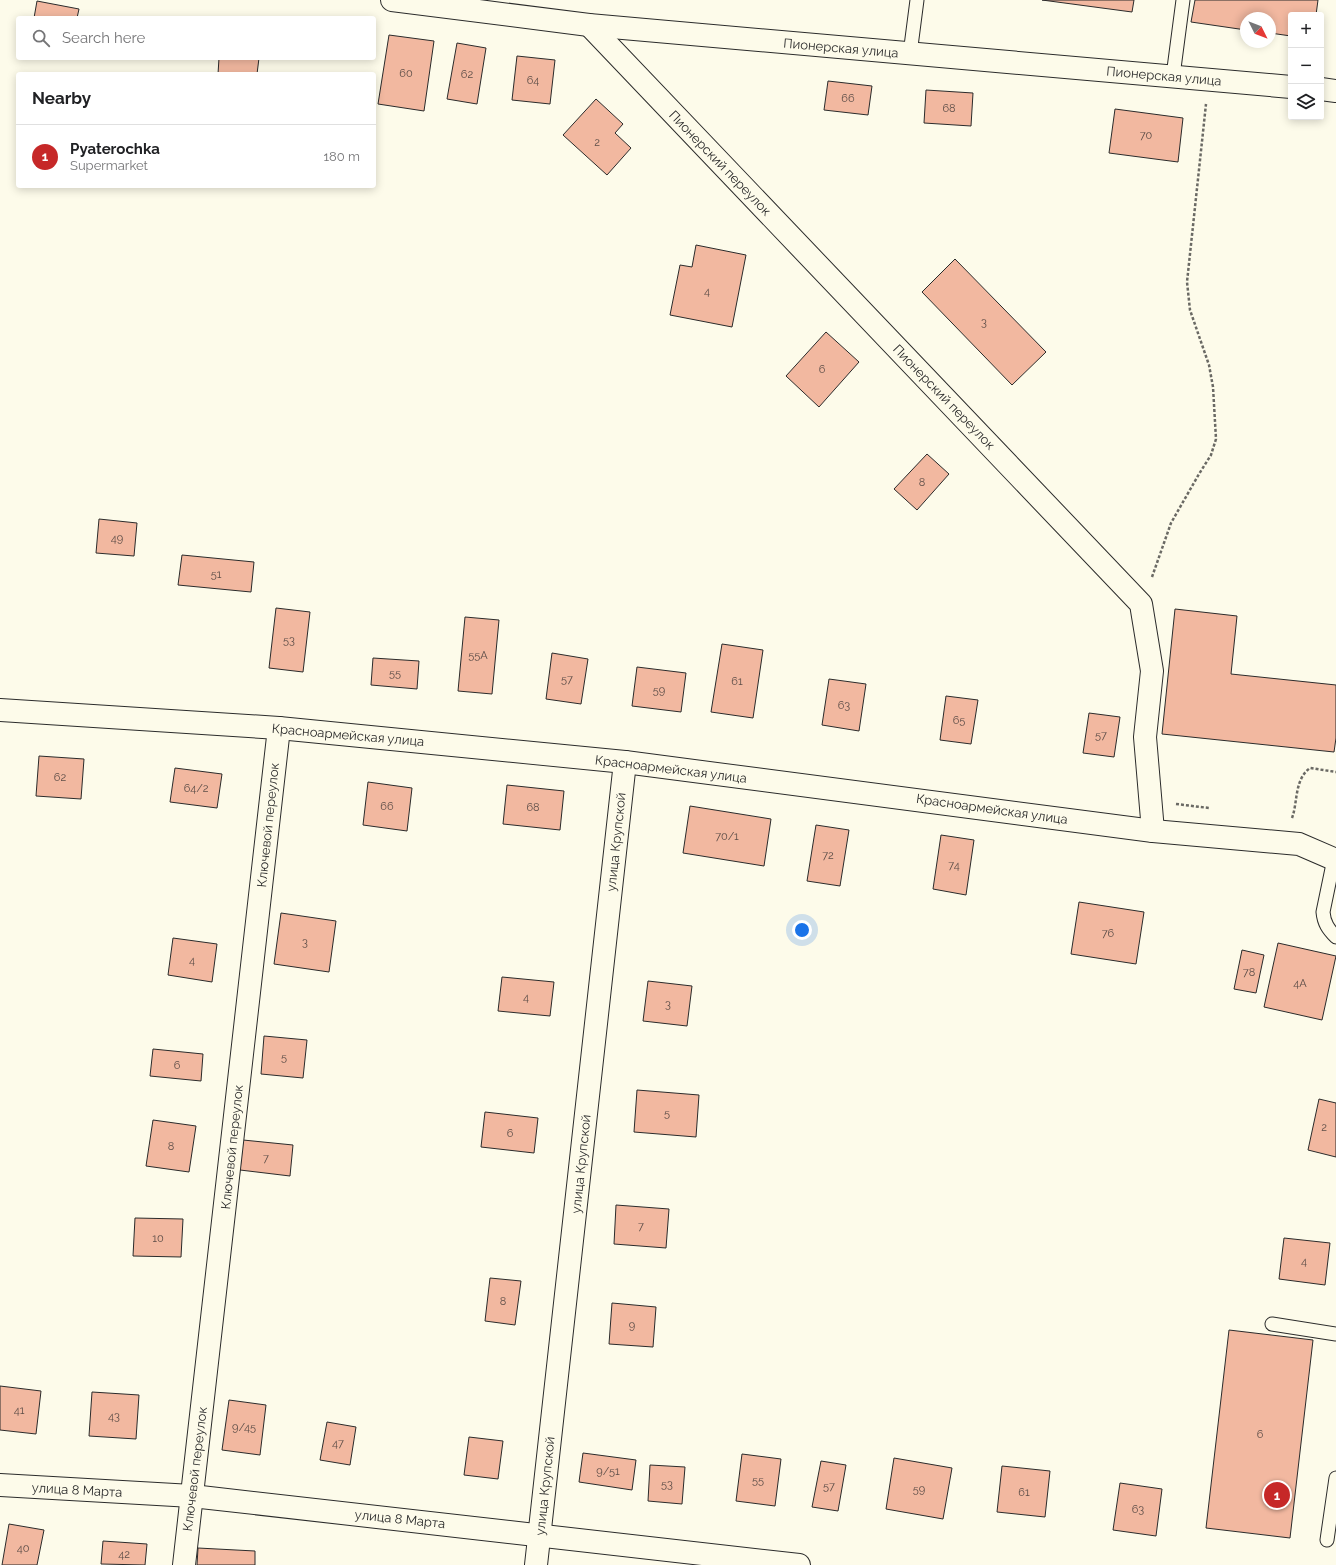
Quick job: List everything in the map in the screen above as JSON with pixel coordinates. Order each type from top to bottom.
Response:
[{"type":"street","name":"Пионерская улица","points":[[392,0],[589,25],[1288,87]]},
{"type":"street","name":"Пионерский переулок","points":[[589,25],[1142,604]]},
{"type":"street","points":[[1324,89],[1336,91]]},
{"type":"street","points":[[1142,604],[1152,671],[1145,737],[1152,830]]},
{"type":"street","name":"Красноармейская улица","points":[[0,710],[279,728],[625,762],[1152,830],[1299,844],[1335,860]]},
{"type":"street","name":"Ключевой переулок","points":[[184,1565],[279,728]]},
{"type":"street","name":"улица Крупской","points":[[536,1565],[625,762]]},
{"type":"street","name":"улица 8 Марта","points":[[0,1485],[192,1496],[799,1565]]},
{"type":"lane","points":[[910,54],[916,0]]},
{"type":"lane","points":[[1173,76],[1183,0]]},
{"type":"lane","points":[[1335,860],[1323,912],[1324,921],[1329,930],[1336,937]]},
{"type":"lane","points":[[1272,1324],[1336,1334]]},
{"type":"lane","points":[[1327,1540],[1336,1478]]},
{"type":"path","points":[[1142,604],[1171,523],[1211,455],[1216,439],[1213,387],[1209,365],[1190,310],[1187,282],[1208,80]]},
{"type":"path","points":[[1284,817],[1292,818],[1297,788],[1304,773],[1310,768],[1336,772]]},
{"type":"path","points":[[1150,801],[1213,809]]},
{"type":"building","points":[[1042,0],[1134,0],[1132,12]]},
{"type":"building","points":[[1195,0],[1318,0],[1316,12],[1288,12],[1288,36],[1276,34],[1276,12],[1240,12],[1240,29],[1191,22]]},
{"type":"building","points":[[37,1],[79,9],[77,16],[34,16]]},
{"type":"building","points":[[389,35],[434,41],[424,111],[378,104]]},
{"type":"building","points":[[457,43],[486,48],[477,104],[447,99]]},
{"type":"building","points":[[517,56],[555,60],[550,104],[512,100]]},
{"type":"building","points":[[219,60],[259,60],[257,72],[218,72]]},
{"type":"building","points":[[828,81],[872,86],[868,115],[824,110]]},
{"type":"building","points":[[926,90],[973,93],[971,126],[924,123]]},
{"type":"building","points":[[596,99],[623,124],[615,133],[631,148],[607,175],[563,135]]},
{"type":"building","points":[[1115,109],[1183,118],[1178,162],[1109,153]]},
{"type":"building","points":[[696,245],[746,255],[732,327],[670,315],[680,265],[692,267]]},
{"type":"building","points":[[955,259],[1046,352],[1012,385],[922,292]]},
{"type":"building","points":[[826,332],[859,362],[819,407],[786,376]]},
{"type":"building","points":[[927,454],[949,474],[917,510],[894,489]]},
{"type":"building","points":[[99,519],[137,523],[134,556],[96,553]]},
{"type":"building","points":[[182,555],[254,562],[251,592],[178,585]]},
{"type":"building","points":[[276,608],[310,612],[303,672],[269,668]]},
{"type":"building","points":[[1175,609],[1237,616],[1231,674],[1336,685],[1336,738],[1334,752],[1162,734]]},
{"type":"building","points":[[465,617],[499,620],[492,694],[458,691]]},
{"type":"building","points":[[722,644],[763,650],[753,718],[711,712]]},
{"type":"building","points":[[552,653],[588,659],[581,704],[546,699]]},
{"type":"building","points":[[373,658],[419,661],[417,689],[371,685]]},
{"type":"building","points":[[637,667],[686,673],[681,712],[632,706]]},
{"type":"building","points":[[829,679],[866,684],[859,731],[822,725]]},
{"type":"building","points":[[946,696],[978,700],[971,744],[940,740]]},
{"type":"building","points":[[1089,713],[1120,717],[1114,757],[1083,753]]},
{"type":"building","points":[[39,756],[84,759],[81,799],[36,796]]},
{"type":"building","points":[[175,768],[222,774],[217,808],[170,802]]},
{"type":"building","points":[[368,782],[412,788],[407,831],[363,825]]},
{"type":"building","points":[[507,785],[564,791],[560,830],[503,824]]},
{"type":"building","points":[[690,806],[771,819],[764,866],[683,853]]},
{"type":"building","points":[[816,825],[849,830],[840,886],[807,881]]},
{"type":"building","points":[[941,835],[974,840],[966,895],[933,889]]},
{"type":"building","points":[[1079,902],[1144,912],[1136,964],[1071,954]]},
{"type":"building","points":[[281,913],[336,921],[329,972],[274,964]]},
{"type":"building","points":[[173,938],[217,944],[212,982],[168,975]]},
{"type":"building","points":[[1278,943],[1336,956],[1322,1020],[1264,1007]]},
{"type":"building","points":[[1242,950],[1264,955],[1256,993],[1234,989]]},
{"type":"building","points":[[502,977],[554,982],[550,1016],[498,1011]]},
{"type":"building","points":[[648,981],[692,986],[687,1026],[643,1021]]},
{"type":"building","points":[[264,1036],[307,1040],[303,1078],[261,1074]]},
{"type":"building","points":[[153,1049],[203,1054],[201,1081],[150,1076]]},
{"type":"building","points":[[637,1090],[699,1095],[696,1137],[634,1132]]},
{"type":"building","points":[[1319,1099],[1336,1103],[1336,1157],[1308,1150]]},
{"type":"building","points":[[485,1112],[538,1118],[534,1153],[481,1147]]},
{"type":"building","points":[[153,1120],[196,1126],[189,1172],[146,1166]]},
{"type":"building","points":[[243,1140],[293,1145],[290,1176],[240,1170]]},
{"type":"building","points":[[616,1205],[669,1209],[666,1248],[614,1244]]},
{"type":"building","points":[[135,1218],[183,1219],[181,1257],[133,1256]]},
{"type":"building","points":[[1284,1238],[1330,1243],[1325,1285],[1279,1279]]},
{"type":"building","points":[[490,1278],[521,1281],[515,1325],[485,1321]]},
{"type":"building","points":[[612,1303],[656,1307],[653,1347],[609,1344]]},
{"type":"building","points":[[1229,1330],[1313,1340],[1290,1538],[1206,1528]]},
{"type":"building","points":[[0,1386],[41,1391],[36,1434],[0,1430]]},
{"type":"building","points":[[92,1392],[139,1395],[136,1439],[89,1436]]},
{"type":"building","points":[[229,1400],[266,1405],[260,1455],[222,1450]]},
{"type":"building","points":[[327,1422],[356,1427],[350,1465],[320,1460]]},
{"type":"building","points":[[469,1437],[503,1441],[498,1479],[464,1475]]},
{"type":"building","points":[[583,1453],[636,1460],[632,1490],[579,1482]]},
{"type":"building","points":[[742,1454],[781,1459],[775,1506],[736,1501]]},
{"type":"building","points":[[894,1458],[952,1468],[943,1519],[886,1509]]},
{"type":"building","points":[[821,1461],[846,1465],[838,1511],[812,1507]]},
{"type":"building","points":[[650,1465],[685,1467],[682,1504],[648,1501]]},
{"type":"building","points":[[1002,1466],[1050,1471],[1045,1517],[997,1512]]},
{"type":"building","points":[[1120,1483],[1162,1489],[1156,1536],[1113,1530]]},
{"type":"building","points":[[9,1524],[44,1530],[37,1565],[2,1565]]},
{"type":"building","points":[[103,1541],[147,1544],[145,1565],[101,1564]]},
{"type":"building","points":[[198,1548],[255,1551],[255,1565],[197,1565]]},
{"type":"place","name":"Pyaterochka","points":[[1277,1495]]}]
